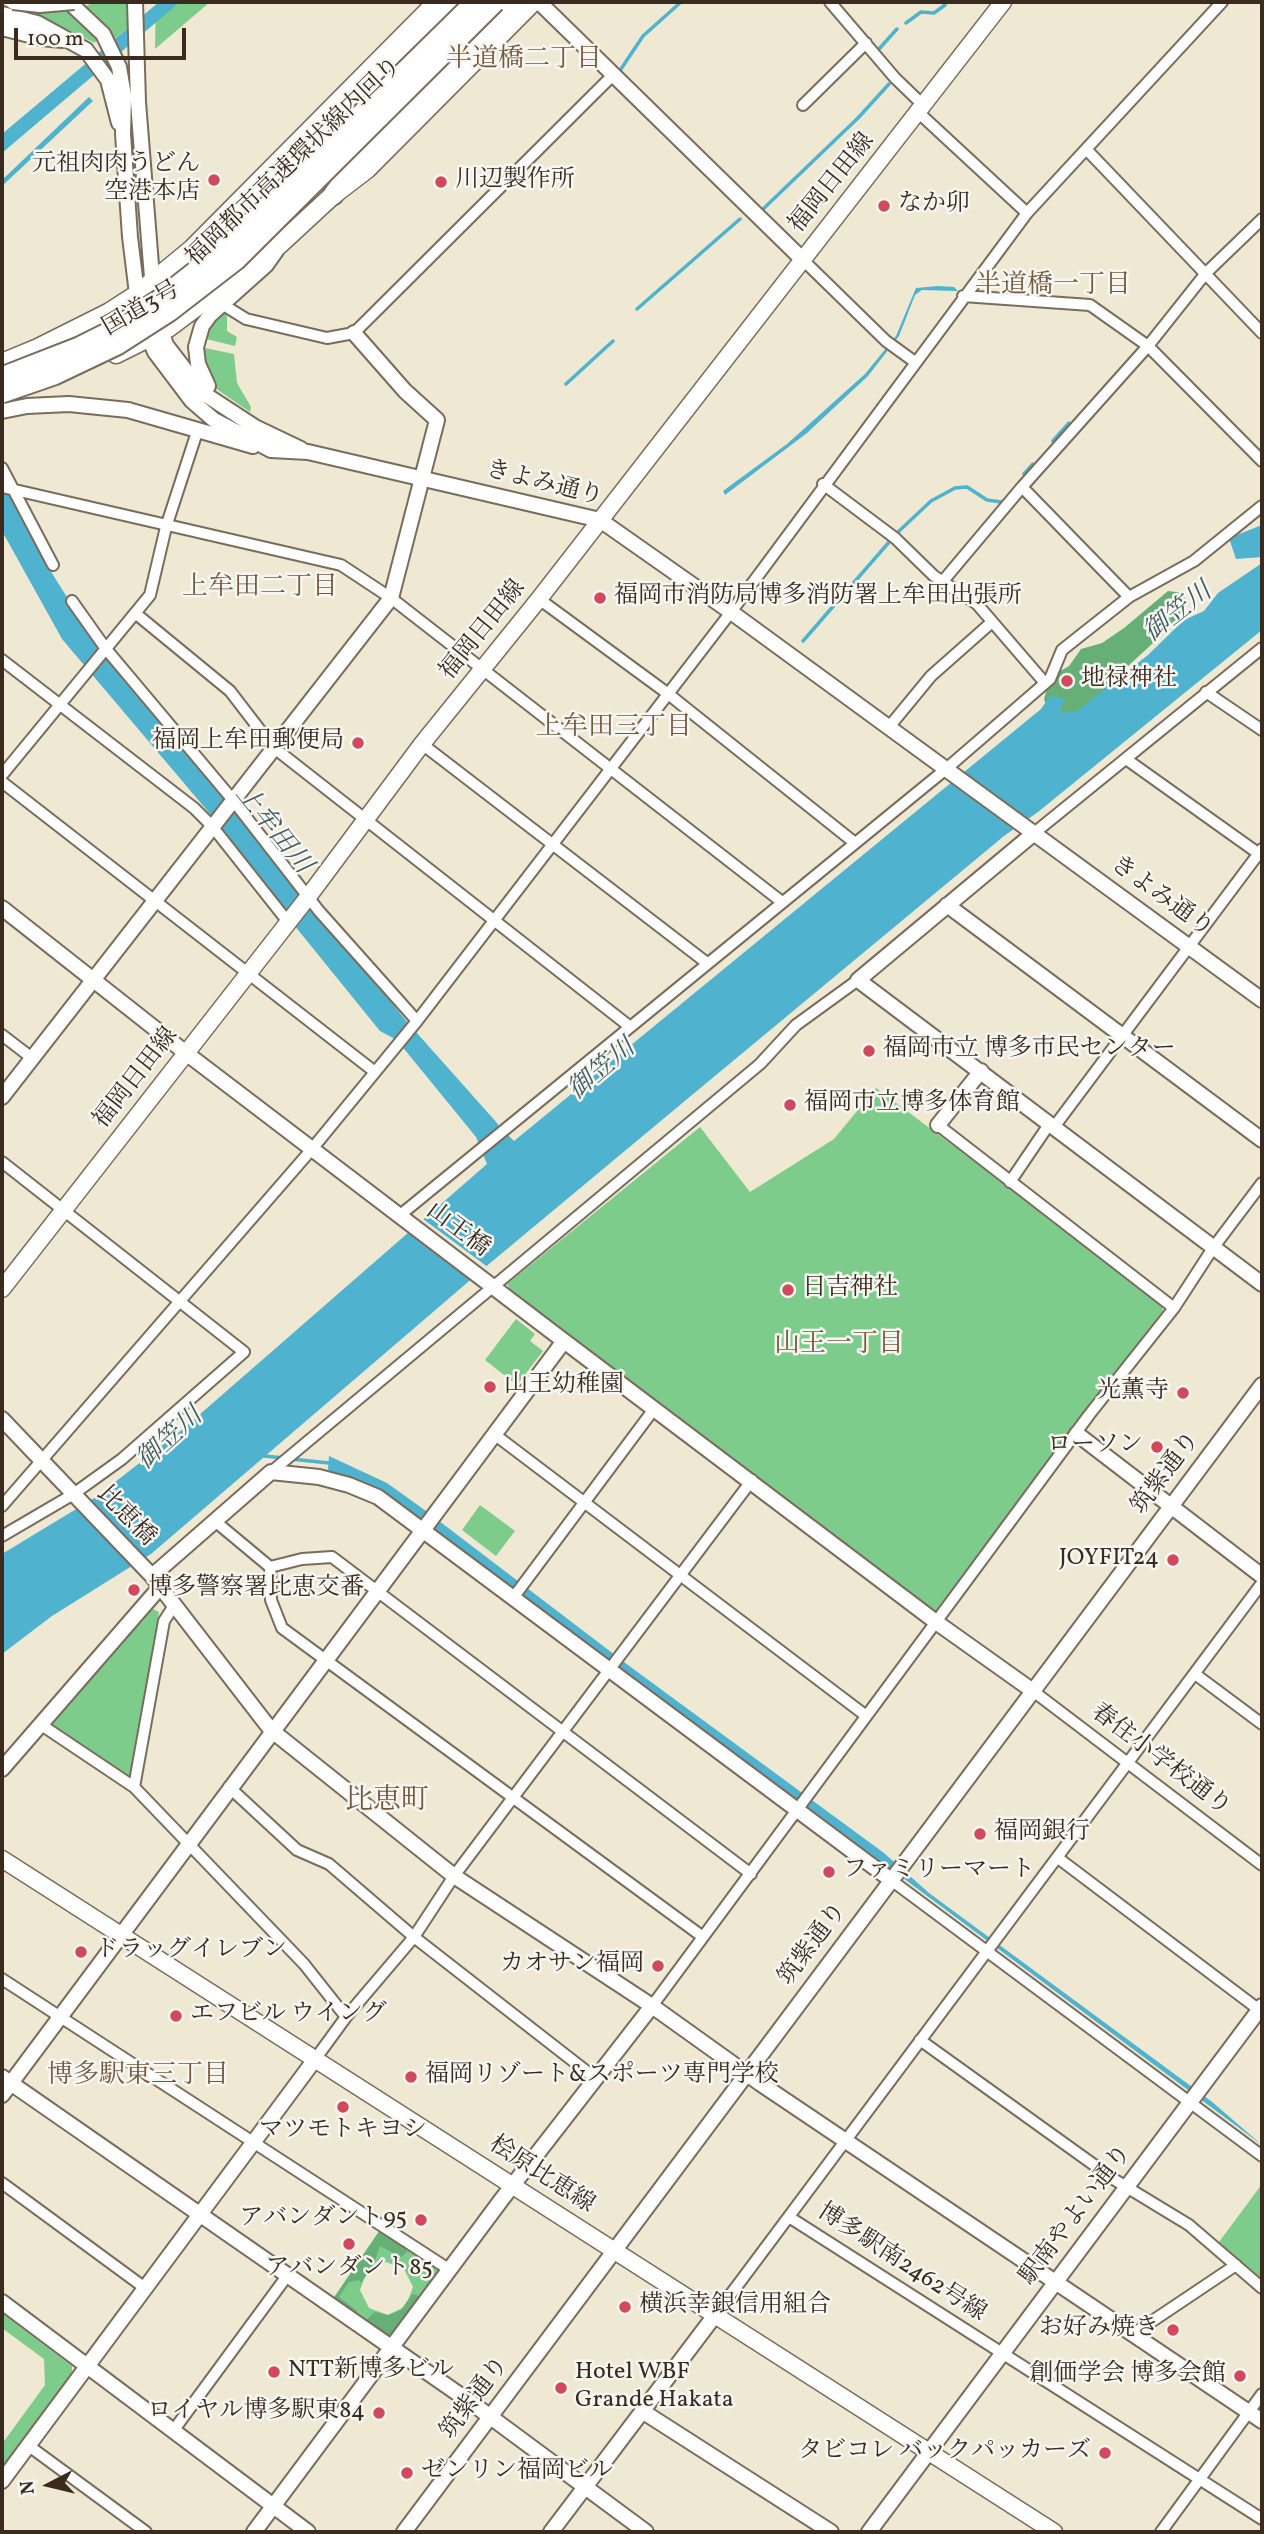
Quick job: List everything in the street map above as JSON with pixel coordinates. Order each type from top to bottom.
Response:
[{"type":"highway","name":"国道3号","points":[[2,363],[38,348],[136,295],[152,282],[211,233],[255,183],[437,2]]},
{"type":"highway","points":[[211,233],[227,227],[457,2]]},
{"type":"highway","points":[[2,377],[79,347],[129,319],[276,211],[343,145],[475,2]]},
{"type":"highway","name":"福岡都市高速環状線内回り","points":[[343,145],[495,2]]},
{"type":"highway","points":[[333,195],[375,143],[517,2]]},
{"type":"highway","name":"国道3号","points":[[2,402],[99,363],[154,335],[280,244],[333,195],[367,169],[533,2]]},
{"type":"highway","name":"福岡都市高速環状線内回り","points":[[2,393],[54,375],[117,345],[170,311],[236,260],[276,211]]},
{"type":"main road","name":"福岡日田線","points":[[2,1289],[307,898],[422,744],[539,599],[1003,2]]},
{"type":"main road","name":"桧原比恵線","points":[[2,1858],[1054,2532]]},
{"type":"street","points":[[13,2],[40,5],[72,2],[103,34],[116,57],[124,96],[123,134],[136,295],[154,335]]},
{"type":"street","points":[[135,2],[154,335]]},
{"type":"street","points":[[539,2],[886,341],[915,362]]},
{"type":"street","points":[[849,2],[834,6],[921,109],[1027,213]]},
{"type":"street","points":[[2,1506],[312,1149],[416,1023],[731,612],[1027,213],[1222,2]]},
{"type":"street","points":[[2,14],[37,23],[71,40],[94,58],[108,80],[123,134]]},
{"type":"street","points":[[2,28],[41,38],[71,40]]},
{"type":"street","points":[[803,105],[866,43]]},
{"type":"street","points":[[222,304],[246,319],[313,335],[327,338],[354,333],[612,76]]},
{"type":"street","points":[[1086,149],[1262,333]]},
{"type":"street","points":[[943,581],[1022,487],[1148,346],[1206,273],[1262,219]]},
{"type":"street","points":[[203,393],[208,386],[198,364],[197,341],[202,326],[222,304],[266,265],[280,244]]},
{"type":"street","points":[[963,296],[1090,305],[1148,346],[1262,461]]},
{"type":"street","points":[[2,1097],[391,598],[437,420],[405,391],[354,333]]},
{"type":"street","name":"きよみ通り","points":[[154,335],[166,345],[203,393],[255,427],[308,452]]},
{"type":"street","name":"きよみ通り","points":[[154,335],[192,401],[214,420],[271,450],[308,452],[600,520],[731,612],[1262,1000]]},
{"type":"street","points":[[2,411],[27,406],[87,404],[128,410],[197,432],[271,450]]},
{"type":"street","points":[[2,775],[150,595],[166,527],[197,432]]},
{"type":"street","points":[[2,468],[7,488],[53,565]]},
{"type":"street","points":[[823,485],[895,538],[943,581],[976,604],[1045,683]]},
{"type":"street","points":[[1022,487],[1129,597]]},
{"type":"street","points":[[7,488],[166,527],[341,565],[391,598],[782,902]]},
{"type":"street","points":[[401,1218],[472,1154],[855,843],[1050,679],[1062,650],[1129,597],[1194,561],[1262,506]]},
{"type":"street","points":[[539,599],[667,693],[855,843]]},
{"type":"street","points":[[72,601],[104,651],[231,801],[307,898],[416,1023]]},
{"type":"street","points":[[135,613],[230,691],[273,747],[365,822],[629,1026]]},
{"type":"street","points":[[889,727],[931,676],[992,622]]},
{"type":"street","points":[[2,1769],[153,1578],[271,1472],[489,1283],[760,1064],[796,1024],[858,980],[1262,648]]},
{"type":"street","points":[[2,660],[215,822],[290,919]]},
{"type":"street","points":[[1206,692],[1262,730]]},
{"type":"street","points":[[422,744],[707,963]]},
{"type":"street","points":[[1010,1182],[1261,853],[1126,759]]},
{"type":"street","points":[[2,782],[375,1072]]},
{"type":"street","points":[[947,905],[1262,1140]]},
{"type":"street","name":"山王橋","points":[[2,908],[401,1218],[936,1622],[1033,1691]]},
{"type":"street","points":[[858,980],[1262,1284]]},
{"type":"street","points":[[2,1034],[32,1058]]},
{"type":"street","points":[[981,1071],[938,1125],[1174,1308]]},
{"type":"street","points":[[2,1162],[244,1352],[122,1459],[72,1495],[2,1536]]},
{"type":"street","points":[[254,2532],[751,1874],[866,1715],[1077,1434],[1088,1415],[1174,1308],[1213,1248],[1262,1183]]},
{"type":"street","points":[[2,2095],[6,2080],[60,2017],[271,1730],[564,1341]]},
{"type":"street","name":"筑紫通り","points":[[404,2532],[1262,1385]]},
{"type":"street","points":[[513,1598],[654,1409]]},
{"type":"street","name":"比恵橋","points":[[2,1419],[153,1578],[271,1730],[454,1877],[652,2006],[746,2074],[1256,2417]]},
{"type":"street","points":[[494,1434],[866,1715]]},
{"type":"street","points":[[1077,1434],[1262,1576]]},
{"type":"street","points":[[271,1472],[319,1477],[378,1497],[609,1672],[1262,2156]]},
{"type":"street","points":[[2,2481],[346,2017],[414,1937],[454,1877],[751,1480]]},
{"type":"street","points":[[216,1521],[270,1567],[271,1600],[282,1628],[703,1937]]},
{"type":"street","points":[[270,1567],[302,1559],[332,1557],[751,1874]]},
{"type":"street","points":[[551,2532],[729,2298],[1262,1583]]},
{"type":"street","points":[[134,1787],[164,1621],[175,1604]]},
{"type":"street","points":[[1195,1674],[1262,1724]]},
{"type":"street","name":"春住小学校通り","points":[[1033,1691],[1262,1865]]},
{"type":"street","points":[[40,1724],[134,1787],[304,1964],[346,2017]]},
{"type":"street","points":[[229,1787],[297,1850],[329,1864],[414,1937],[595,2078]]},
{"type":"street","points":[[1058,1857],[1261,2009]]},
{"type":"street","points":[[2,1979],[450,2270]]},
{"type":"street","name":"駅南やよい通り","points":[[869,2532],[1261,2009]]},
{"type":"street","points":[[920,2040],[1127,2187],[1189,2225],[1262,2288]]},
{"type":"street","points":[[6,2080],[491,2417],[646,2532]]},
{"type":"street","points":[[2,2183],[145,2288]]},
{"type":"street","name":"博多駅南2462号線","points":[[789,2217],[1262,2519]]},
{"type":"street","points":[[1133,2334],[1236,2265]]},
{"type":"street","points":[[173,2431],[287,2276]]},
{"type":"street","points":[[2,2302],[309,2532]]},
{"type":"street","points":[[1161,2532],[1200,2480],[1256,2417],[1262,2394]]},
{"type":"street","points":[[642,2411],[831,2532]]},
{"type":"street","points":[[29,2446],[146,2532]]},
{"type":"green space","points":[[95,2],[127,2],[128,28],[112,41],[83,7]]},
{"type":"green space","points":[[156,2],[210,2],[155,49]]},
{"type":"green space","points":[[74,10],[98,36],[95,43],[31,13]]},
{"type":"green space","points":[[224,313],[227,315],[227,331],[237,337],[235,346],[202,338],[206,326]]},
{"type":"green space","points":[[200,347],[234,354],[237,383],[251,407],[250,412],[215,388],[207,375]]},
{"type":"green space","points":[[1168,591],[1183,593],[1185,600],[1178,620],[1114,679],[1104,699],[1081,717],[1048,711],[1044,699],[1047,688],[1057,673],[1069,666],[1081,649],[1102,643]]},
{"type":"green space","points":[[876,1088],[1161,1301],[1163,1311],[937,1615],[511,1291],[507,1284],[700,1127],[750,1192],[834,1139]]},
{"type":"green space","points":[[516,1319],[535,1334],[530,1341],[543,1351],[517,1385],[485,1360]]},
{"type":"green space","points":[[480,1505],[515,1531],[496,1556],[462,1530]]},
{"type":"green space","points":[[151,1608],[159,1612],[133,1773],[124,1777],[52,1728],[50,1722]]},
{"type":"green space","points":[[1262,2184],[1262,2282],[1219,2242]]},
{"type":"green space","points":[[380,2230],[439,2269],[440,2273],[389,2337],[333,2299]],"holes":[[[386,2262],[404,2269],[413,2287],[406,2306],[388,2315],[369,2308],[360,2290],[367,2271]]]},
{"type":"green space","points":[[380,2230],[407,2248],[407,2252],[401,2257],[380,2246],[373,2266],[361,2283],[359,2280],[349,2282],[339,2297],[357,2311],[355,2314],[333,2299]]},
{"type":"green space","points":[[412,2294],[422,2297],[393,2337],[365,2321],[375,2312],[388,2315],[401,2310]]},
{"type":"green space","points":[[2,2313],[72,2366],[72,2373],[2,2468],[2,2444],[45,2385],[44,2359],[2,2328]]},
{"type":"water","points":[[159,2],[180,2],[2,153],[2,134]]},
{"type":"water","points":[[89,97],[93,101],[2,186],[2,180]]},
{"type":"water","points":[[954,287],[958,291],[922,290],[915,295],[899,336],[868,376],[807,433],[725,495],[723,491],[787,444],[865,374],[896,336],[916,288]]},
{"type":"water","name":"御笠川","points":[[2,476],[45,562],[75,610],[408,1023],[497,1123],[505,1136],[508,1135],[514,1141],[1041,709],[1050,696],[1064,698],[1060,713],[1077,711],[1148,655],[1184,620],[1204,611],[1218,593],[1262,563],[1262,630],[1038,812],[1004,836],[692,1095],[489,1264],[151,1554],[52,1616],[2,1654],[2,1554],[96,1497],[183,1429],[487,1164],[476,1137],[405,1050],[395,1039],[380,1031],[277,904],[211,815],[62,639],[2,531]]},
{"type":"water","points":[[1262,525],[1262,557],[1236,559],[1229,538]]},
{"type":"water","points":[[329,1456],[387,1483],[426,1511],[632,1668],[884,1853],[929,1893],[1211,2101],[1262,2145],[384,1492],[328,1470]]},
{"type":"pier","points":[[419,1216],[489,1268],[473,1282],[404,1229]]},
{"type":"waterway","points":[[619,72],[643,36],[681,2]]},
{"type":"waterway","points":[[906,23],[921,12],[934,13],[945,5]]},
{"type":"waterway","points":[[879,49],[897,29]]},
{"type":"waterway","points":[[761,211],[858,118],[889,84]]},
{"type":"waterway","points":[[637,309],[740,219]]},
{"type":"waterway","points":[[566,384],[613,341]]},
{"type":"waterway","points":[[1053,441],[1069,423]]},
{"type":"waterway","points":[[1024,474],[1033,464]]},
{"type":"waterway","points":[[897,533],[931,501],[955,488],[967,487],[987,500],[1001,502]]},
{"type":"waterway","points":[[803,641],[890,541]]},
{"type":"waterway","points":[[264,1456],[284,1458]]},
{"type":"waterway","points":[[291,1459],[329,1463]]},
{"type":"place","name":"元祖肉肉うどん 空港本店","points":[[214,180]]},
{"type":"place","name":"川辺製作所","points":[[441,182]]},
{"type":"place","name":"なか卯","points":[[884,206]]},
{"type":"place","name":"福岡市消防局博多消防署上牟田出張所","points":[[600,598]]},
{"type":"place","name":"地禄神社","points":[[1067,681]]},
{"type":"place","name":"福岡上牟田郵便局","points":[[358,743]]},
{"type":"place","name":"福岡市立 博多市民センター","points":[[869,1051]]},
{"type":"place","name":"福岡市立博多体育館","points":[[790,1105]]},
{"type":"place","name":"日吉神社","points":[[788,1290]]},
{"type":"place","name":"山王幼稚園","points":[[490,1387]]},
{"type":"place","name":"光薫寺","points":[[1183,1393]]},
{"type":"place","name":"ローソン","points":[[1157,1447]]},
{"type":"place","name":"JOYFIT24","points":[[1173,1560]]},
{"type":"place","name":"博多警察署比恵交番","points":[[134,1590]]},
{"type":"place","name":"福岡銀行","points":[[980,1834]]},
{"type":"place","name":"ファミリーマート","points":[[829,1872]]},
{"type":"place","name":"ドラッグイレブン","points":[[81,1952]]},
{"type":"place","name":"カオサン福岡","points":[[658,1966]]},
{"type":"place","name":"エフビル ウイング","points":[[176,2016]]},
{"type":"place","name":"福岡リゾート&スポーツ専門学校","points":[[411,2077]]},
{"type":"place","name":"マツモトキヨシ","points":[[343,2107]]},
{"type":"place","name":"アバンダント95","points":[[421,2220]]},
{"type":"place","name":"アバンダント85","points":[[349,2244]]},
{"type":"place","name":"横浜幸銀信用組合","points":[[625,2307]]},
{"type":"place","name":"お好み焼き","points":[[1173,2330]]},
{"type":"place","name":"NTT新博多ビル","points":[[274,2372]]},
{"type":"place","name":"創価学会 博多会館","points":[[1240,2376]]},
{"type":"place","name":"Hotel WBF Grande Hakata","points":[[561,2388]]},
{"type":"place","name":"ロイヤル博多駅東84","points":[[379,2413]]},
{"type":"place","name":"タビコレ バックパッカーズ","points":[[1105,2453]]},
{"type":"place","name":"ゼンリン福岡ビル","points":[[407,2473]]},
{"type":"district","name":"半道橋二丁目","points":[[524,61]]},
{"type":"district","name":"半道橋一丁目","points":[[1053,287]]},
{"type":"district","name":"上牟田二丁目","points":[[260,589]]},
{"type":"district","name":"上牟田三丁目","points":[[614,729]]},
{"type":"district","name":"山王一丁目","points":[[839,1346]]},
{"type":"district","name":"比恵町","points":[[387,1803]]},
{"type":"district","name":"博多駅東三丁目","points":[[138,2077]]},
{"type":"water label","name":"上牟田川","points":[[272,831]]}]
